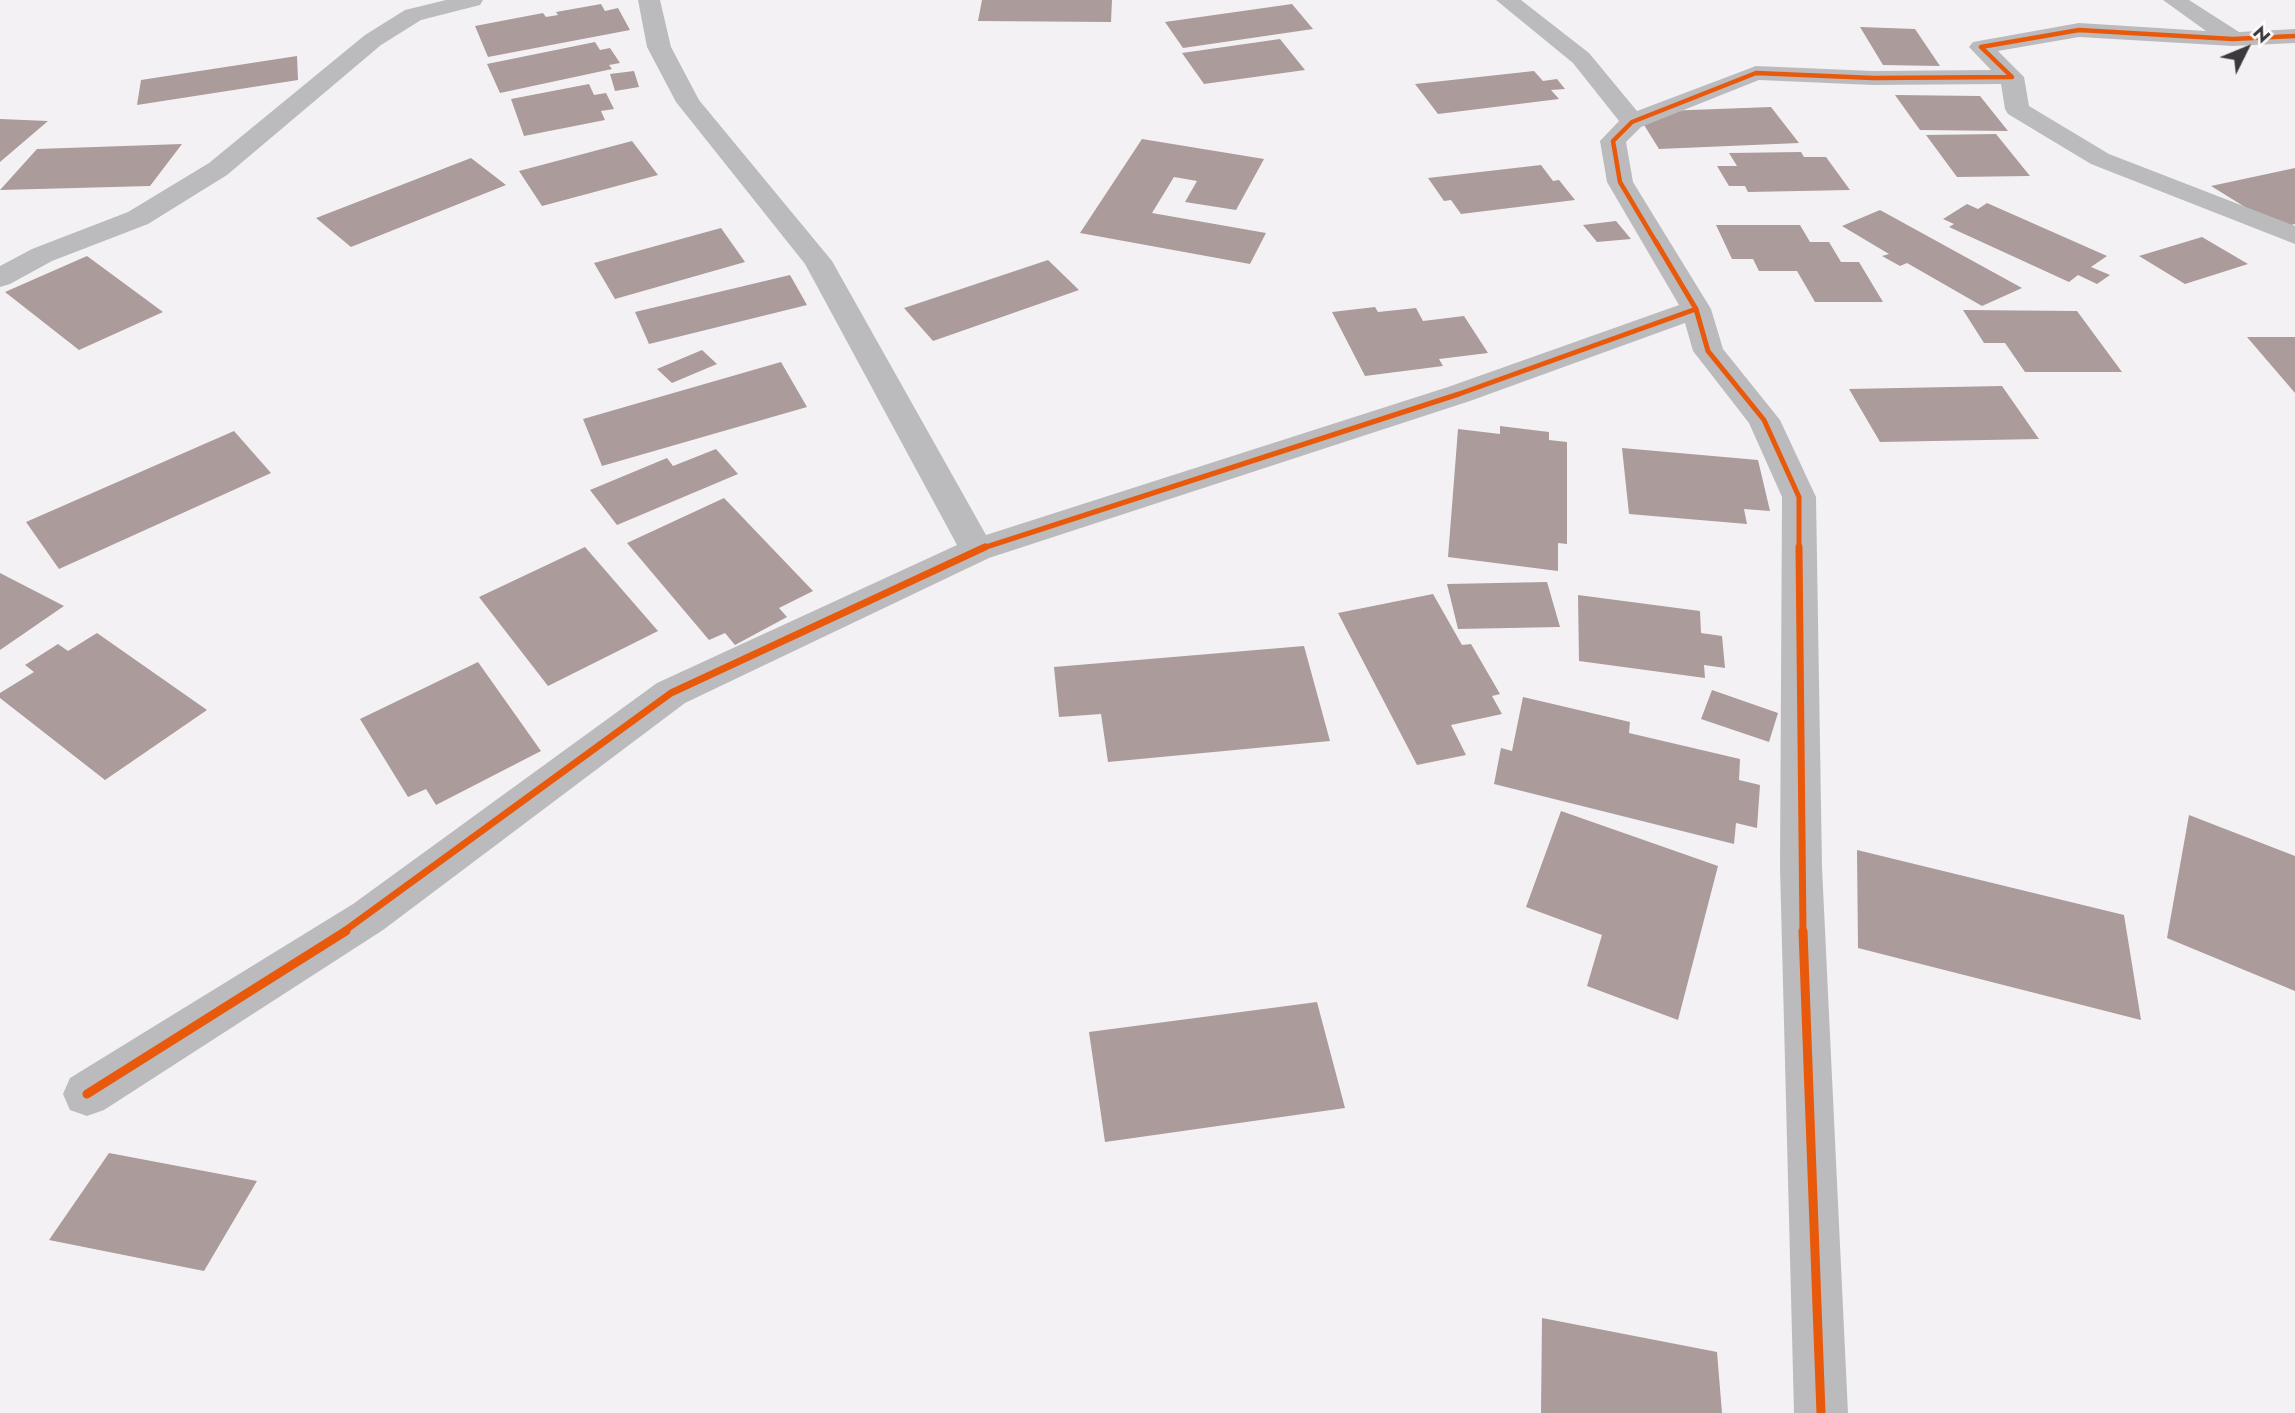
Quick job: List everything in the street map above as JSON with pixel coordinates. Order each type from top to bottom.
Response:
[{"type":"street","points":[[0,278],[42,255],[138,218],[218,169],[373,40],[413,15],[472,0]]},
{"type":"street","points":[[649,0],[659,47],[688,102],[818,261],[977,550]]},
{"type":"street","points":[[1507,0],[1581,58],[1633,122]]},
{"type":"street","points":[[2174,0],[2233,39]]},
{"type":"street","points":[[2295,36],[2233,39],[2079,30],[1982,47],[2012,78],[2017,109],[2100,159],[2295,236]]},
{"type":"street","points":[[1821,1413],[1801,867],[1799,497],[1764,421],[1708,351],[1696,309],[1620,181],[1613,141],[1633,122],[1756,73],[1873,78],[2012,78]]},
{"type":"street","points":[[87,1094],[368,917],[671,693],[977,550],[1459,394],[1696,309]]},
{"type":"building","points":[[982,0],[1112,0],[1111,22],[978,21]]},
{"type":"building","points":[[601,4],[605,11],[618,8],[630,30],[488,57],[475,26],[543,13],[546,17],[558,15],[556,12]]},
{"type":"building","points":[[1292,4],[1313,29],[1183,48],[1165,22]]},
{"type":"building","points":[[1860,27],[1915,29],[1940,66],[1883,65]]},
{"type":"building","points":[[1280,39],[1305,70],[1204,84],[1182,53]]},
{"type":"building","points":[[595,42],[600,50],[610,48],[620,63],[609,65],[612,69],[500,93],[487,64]]},
{"type":"building","points":[[297,56],[298,80],[137,105],[141,80]]},
{"type":"building","points":[[634,71],[639,87],[615,91],[610,74]]},
{"type":"building","points":[[1534,71],[1543,81],[1557,79],[1565,89],[1551,90],[1559,99],[1438,114],[1415,84]]},
{"type":"building","points":[[589,84],[594,95],[606,93],[614,109],[601,111],[605,120],[524,136],[511,99]]},
{"type":"building","points":[[1895,95],[1980,96],[2008,131],[1920,130]]},
{"type":"building","points":[[1771,107],[1799,143],[1659,149],[1636,112]]},
{"type":"building","points":[[0,119],[48,121],[0,162]]},
{"type":"building","points":[[1996,134],[2030,176],[1957,177],[1926,135]]},
{"type":"building","points":[[1142,139],[1264,159],[1236,210],[1185,202],[1197,181],[1174,177],[1152,213],[1266,233],[1250,264],[1080,233]]},
{"type":"building","points":[[632,141],[658,175],[542,206],[519,171]]},
{"type":"building","points":[[182,144],[150,186],[0,190],[37,149]]},
{"type":"building","points":[[1801,152],[1804,157],[1826,157],[1850,190],[1748,192],[1745,186],[1729,186],[1717,166],[1737,166],[1729,153]]},
{"type":"building","points":[[471,158],[506,185],[351,247],[316,218]]},
{"type":"building","points":[[1541,165],[1553,181],[1559,180],[1575,200],[1461,214],[1451,200],[1444,201],[1428,178]]},
{"type":"building","points":[[2295,168],[2295,224],[2279,228],[2211,186]]},
{"type":"building","points":[[1987,203],[2107,256],[2091,267],[2110,275],[2097,284],[2078,275],[2069,282],[1949,227],[1954,224],[1943,219],[1967,204],[1978,209]]},
{"type":"building","points":[[1880,210],[2022,288],[1982,306],[1907,263],[1900,266],[1882,256],[1889,254],[1842,226]]},
{"type":"building","points":[[1616,221],[1631,239],[1597,242],[1583,225]]},
{"type":"building","points":[[1716,225],[1800,225],[1810,242],[1829,242],[1841,262],[1859,262],[1883,302],[1815,302],[1797,271],[1759,271],[1753,259],[1732,259]]},
{"type":"building","points":[[721,228],[745,262],[615,299],[594,263]]},
{"type":"building","points":[[2202,237],[2248,264],[2185,284],[2139,256]]},
{"type":"building","points":[[87,256],[163,312],[79,350],[5,292]]},
{"type":"building","points":[[1048,260],[1079,290],[933,341],[904,308]]},
{"type":"building","points":[[790,275],[807,305],[649,344],[635,312]]},
{"type":"building","points":[[1375,307],[1378,312],[1416,308],[1423,321],[1464,316],[1488,353],[1439,359],[1443,366],[1365,376],[1332,312]]},
{"type":"building","points":[[1963,310],[2077,311],[2122,372],[2025,372],[2005,343],[1984,343]]},
{"type":"building","points":[[2247,337],[2295,337],[2295,393]]},
{"type":"building","points":[[702,350],[717,364],[672,383],[657,369]]},
{"type":"building","points":[[781,362],[807,407],[602,466],[583,419]]},
{"type":"building","points":[[2002,386],[2039,439],[1880,442],[1849,389]]},
{"type":"building","points":[[1500,426],[1549,432],[1549,440],[1567,442],[1567,544],[1558,543],[1558,571],[1448,557],[1458,429],[1500,434]]},
{"type":"building","points":[[234,431],[271,473],[59,569],[26,522]]},
{"type":"building","points":[[1622,448],[1758,460],[1770,511],[1744,509],[1747,524],[1629,514]]},
{"type":"building","points":[[716,449],[738,474],[617,525],[590,490],[667,458],[673,466]]},
{"type":"building","points":[[724,498],[813,591],[779,608],[787,617],[735,645],[725,633],[709,640],[627,543]]},
{"type":"building","points":[[585,547],[658,631],[548,686],[479,597]]},
{"type":"building","points":[[0,573],[64,606],[0,650]]},
{"type":"building","points":[[1547,582],[1560,627],[1458,629],[1447,584]]},
{"type":"building","points":[[1433,594],[1462,645],[1471,644],[1500,694],[1492,696],[1502,714],[1451,725],[1466,755],[1417,765],[1338,613]]},
{"type":"building","points":[[1578,595],[1700,611],[1701,633],[1722,636],[1725,668],[1704,665],[1705,678],[1579,661]]},
{"type":"building","points":[[97,633],[207,710],[105,780],[0,698],[0,693],[34,672],[25,665],[58,644],[68,651]]},
{"type":"building","points":[[1304,646],[1330,741],[1108,762],[1101,714],[1059,717],[1054,667]]},
{"type":"building","points":[[478,662],[541,751],[436,805],[426,789],[408,797],[360,719]]},
{"type":"building","points":[[1712,690],[1778,713],[1769,742],[1701,719]]},
{"type":"building","points":[[1523,697],[1630,722],[1629,733],[1740,759],[1739,780],[1760,785],[1757,828],[1736,823],[1734,844],[1494,784],[1501,748],[1512,751]]},
{"type":"building","points":[[1561,811],[1718,866],[1678,1020],[1587,986],[1602,935],[1526,907]]},
{"type":"building","points":[[2189,815],[2295,856],[2295,991],[2167,938]]},
{"type":"building","points":[[1857,850],[2124,915],[2141,1020],[1858,948]]},
{"type":"building","points":[[1317,1002],[1345,1108],[1105,1142],[1089,1032]]},
{"type":"building","points":[[109,1153],[257,1181],[204,1271],[49,1240]]},
{"type":"building","points":[[1542,1318],[1717,1352],[1722,1413],[1541,1413]]},
{"type":"cycle path","points":[[87,1094],[368,917],[671,693],[977,550],[1459,394],[1696,309],[1620,182],[1613,141],[1632,122],[1756,73],[1873,78],[2012,77],[1981,47],[2079,30],[2233,39],[2295,36]]},
{"type":"cycle path","points":[[1696,309],[1708,351],[1764,420],[1799,497],[1801,867],[1821,1413]]}]
